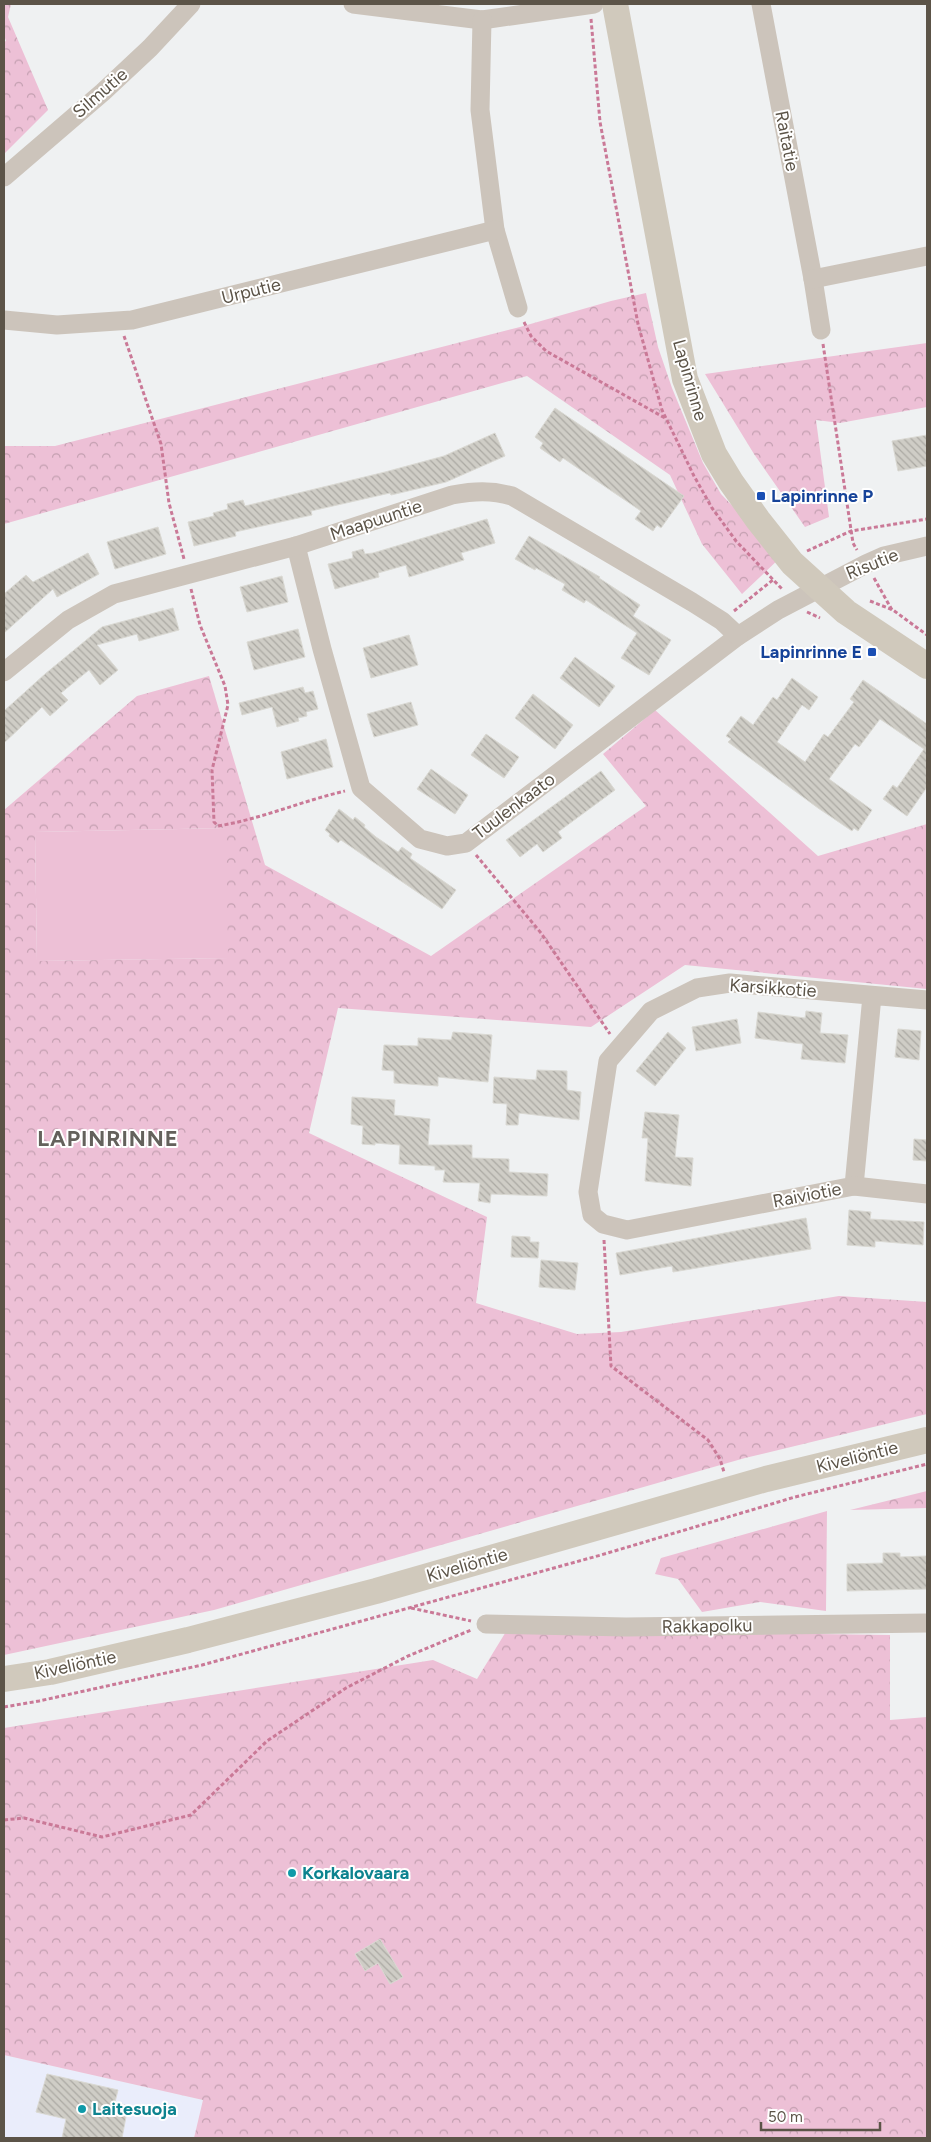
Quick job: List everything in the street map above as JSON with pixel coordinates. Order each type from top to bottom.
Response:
[{"type":"street","name":"Silmutie","points":[[4,177],[144,55],[191,4]]},
{"type":"street","points":[[353,4],[482,20],[594,4]]},
{"type":"street","name":"Lapinrinne","points":[[615,4],[678,344],[686,379],[698,416],[714,454],[731,482],[792,563],[846,612],[927,666]]},
{"type":"street","name":"Raitatie","points":[[761,4],[813,279],[820,330]]},
{"type":"street","points":[[482,20],[480,110],[496,230],[518,308]]},
{"type":"street","name":"Urputie","points":[[4,320],[57,325],[132,320],[496,230]]},
{"type":"street","points":[[813,279],[927,256]]},
{"type":"street","name":"Maapuuntie","points":[[4,672],[68,620],[114,594],[296,546],[452,495],[494,491],[512,496],[692,602],[722,621],[738,636]]},
{"type":"street","points":[[296,546],[361,788]]},
{"type":"street","name":"Risutie","points":[[820,588],[884,556],[927,546]]},
{"type":"street","name":"Tuulenkaato","points":[[361,788],[420,839],[447,846],[466,843],[738,636],[778,610],[820,588]]},
{"type":"street","name":"Karsikkotie","points":[[603,1224],[592,1215],[588,1192],[608,1061],[651,1011],[697,988],[730,983],[927,1000]]},
{"type":"street","name":"Raiviotie","points":[[603,1224],[627,1230],[854,1186],[872,996]]},
{"type":"street","points":[[854,1186],[927,1194]]},
{"type":"street","name":"Kiveliöntie","points":[[4,1679],[50,1672],[188,1640],[358,1596],[730,1490],[927,1440]]},
{"type":"street","name":"Rakkapolku","points":[[486,1624],[626,1627],[927,1623]]},
{"type":"path","points":[[518,308],[531,336],[546,351],[666,419]]},
{"type":"path","points":[[119,321],[161,444],[169,503],[200,625],[225,686],[228,705],[212,770],[214,822],[218,826],[236,823],[320,797],[361,788]]},
{"type":"path","points":[[820,330],[853,543],[893,610]]},
{"type":"path","points":[[851,531],[927,519]]},
{"type":"path","points":[[466,843],[541,933],[619,1046]]},
{"type":"path","points":[[603,1224],[610,1366],[708,1440],[720,1459],[738,1515]]},
{"type":"path","points":[[4,1706],[39,1701],[202,1665],[738,1515],[795,1497],[927,1464]]},
{"type":"path","points":[[409,1608],[486,1624]]},
{"type":"path","points":[[4,1820],[24,1818],[102,1837],[191,1815],[267,1741],[346,1688],[408,1656],[486,1624]]},
{"type":"shaded area","points":[[4,2055],[203,2100],[194,2138],[4,2138]]},
{"type":"green space","points":[[4,4],[11,4],[8,17],[48,110],[4,154],[4,42],[6,41],[4,35]]},
{"type":"green space","points":[[646,293],[658,347],[672,388],[703,463],[721,494],[781,557],[742,594],[702,544],[670,475],[527,376],[4,524],[4,446],[55,446]]},
{"type":"green space","points":[[927,343],[927,407],[840,423],[816,420],[829,517],[805,527],[754,454],[705,374]]},
{"type":"green space","points":[[209,676],[265,865],[431,956],[646,806],[603,754],[655,710],[818,856],[927,824],[927,989],[685,965],[591,1027],[338,1008],[309,1133],[487,1217],[476,1303],[577,1334],[621,1332],[839,1296],[927,1302],[927,1414],[745,1458],[214,1610],[4,1655],[4,810],[137,696]],"holes":[[[226,828],[228,958],[37,961],[35,832]]]},
{"type":"green space","points":[[227,828],[229,958],[37,961],[35,832]]},
{"type":"green space","points":[[927,1491],[927,1508],[850,1510]]},
{"type":"green space","points":[[827,1511],[826,1611],[760,1602],[702,1612],[678,1579],[655,1574],[661,1558]]},
{"type":"green space","points":[[507,1630],[890,1635],[890,1720],[927,1717],[927,2138],[194,2138],[203,2100],[4,2055],[4,1728],[433,1660],[477,1679]]},
{"type":"building","points":[[555,408],[684,496],[661,528],[657,525],[653,531],[635,519],[641,511],[563,458],[560,462],[540,448],[543,443],[535,437]]},
{"type":"building","points":[[495,433],[505,456],[446,482],[311,511],[312,515],[235,532],[236,536],[194,546],[188,522],[214,516],[213,513],[228,509],[227,504],[243,500],[245,506],[385,472],[444,456]]},
{"type":"building","points":[[927,435],[927,466],[898,471],[892,441]]},
{"type":"building","points":[[487,519],[495,543],[461,553],[464,560],[409,577],[406,565],[378,573],[379,577],[335,589],[328,564],[353,558],[352,552],[363,549],[365,554],[373,553]]},
{"type":"building","points":[[158,527],[166,554],[115,569],[107,542]]},
{"type":"building","points":[[529,536],[600,577],[640,605],[633,616],[671,640],[649,675],[621,658],[637,633],[586,600],[584,603],[562,590],[565,584],[515,559]]},
{"type":"building","points":[[88,553],[99,574],[57,597],[53,589],[4,633],[4,594],[26,575],[33,582]]},
{"type":"building","points":[[282,576],[288,602],[247,612],[240,587]]},
{"type":"building","points":[[173,608],[179,630],[139,641],[137,634],[97,645],[118,670],[100,685],[89,670],[61,693],[68,700],[50,716],[42,707],[4,743],[4,711],[102,627]]},
{"type":"building","points":[[298,629],[305,657],[254,670],[247,642]]},
{"type":"building","points":[[409,635],[418,665],[371,678],[363,648]]},
{"type":"building","points":[[575,657],[615,686],[599,707],[560,678]]},
{"type":"building","points":[[792,678],[818,697],[809,710],[802,705],[777,742],[805,762],[824,734],[828,737],[854,702],[850,699],[863,680],[927,724],[927,787],[907,816],[883,799],[893,785],[897,788],[924,749],[880,719],[859,747],[855,744],[829,779],[872,810],[858,831],[854,828],[852,831],[818,808],[728,742],[731,739],[726,736],[741,716],[753,725],[773,697],[777,700]]},
{"type":"building","points":[[303,687],[305,693],[313,691],[318,709],[306,712],[307,716],[298,718],[299,721],[277,727],[272,707],[242,715],[239,703]]},
{"type":"building","points":[[533,694],[573,725],[555,749],[515,718]]},
{"type":"building","points":[[411,702],[418,725],[374,737],[367,714]]},
{"type":"building","points":[[486,734],[519,757],[504,778],[471,755]]},
{"type":"building","points":[[326,739],[333,767],[287,779],[281,752]]},
{"type":"building","points":[[431,769],[468,795],[455,814],[417,789]]},
{"type":"building","points":[[601,771],[615,790],[558,832],[562,838],[543,852],[537,844],[520,857],[506,840]]},
{"type":"building","points":[[339,809],[353,820],[355,817],[376,837],[398,852],[402,847],[412,854],[410,858],[456,890],[442,909],[341,840],[338,843],[329,836],[330,834],[325,830]]},
{"type":"building","points":[[806,1011],[822,1013],[820,1033],[848,1035],[845,1063],[801,1059],[803,1044],[755,1038],[758,1012],[805,1018]]},
{"type":"building","points":[[737,1019],[741,1043],[696,1051],[692,1027]]},
{"type":"building","points":[[898,1029],[921,1031],[919,1060],[895,1057]]},
{"type":"building","points":[[453,1032],[492,1035],[488,1082],[438,1077],[438,1086],[394,1083],[394,1071],[382,1070],[384,1045],[418,1046],[418,1038],[451,1040]]},
{"type":"building","points":[[668,1032],[686,1048],[655,1086],[636,1071]]},
{"type":"building","points":[[537,1070],[567,1071],[567,1090],[581,1092],[579,1120],[519,1113],[518,1125],[506,1125],[507,1104],[493,1103],[494,1077],[536,1080]]},
{"type":"building","points":[[352,1097],[395,1100],[394,1115],[430,1119],[428,1145],[472,1145],[472,1158],[509,1159],[509,1172],[548,1174],[547,1196],[491,1194],[490,1203],[478,1201],[480,1183],[443,1182],[445,1170],[435,1170],[435,1166],[399,1164],[400,1145],[362,1144],[363,1126],[351,1124]]},
{"type":"building","points":[[645,1112],[679,1115],[675,1157],[693,1158],[691,1186],[645,1181],[648,1138],[642,1138]]},
{"type":"building","points":[[914,1139],[927,1140],[927,1161],[913,1160]]},
{"type":"building","points":[[849,1210],[871,1212],[870,1219],[924,1222],[923,1245],[875,1241],[875,1247],[847,1245]]},
{"type":"building","points":[[806,1218],[811,1249],[673,1272],[672,1266],[620,1275],[616,1253]]},
{"type":"building","points":[[512,1236],[530,1237],[530,1242],[539,1242],[538,1258],[511,1257]]},
{"type":"building","points":[[541,1260],[578,1263],[575,1290],[539,1287]]},
{"type":"building","points":[[883,1553],[900,1553],[900,1557],[927,1556],[927,1589],[847,1591],[847,1564],[883,1563]]},
{"type":"building","points":[[380,1939],[403,1977],[390,1984],[378,1963],[365,1971],[355,1954]]},
{"type":"building","name":"Laitesuoja","points":[[47,2074],[118,2090],[115,2102],[128,2106],[122,2138],[62,2138],[66,2119],[36,2112]]},
{"type":"place","name":"Lapinrinne P","points":[[761,496]]},
{"type":"place","name":"Lapinrinne E","points":[[872,652]]},
{"type":"place","name":"Korkalovaara","points":[[292,1873]]},
{"type":"place","name":"Laitesuoja","points":[[82,2109]]},
{"type":"district","name":"LAPINRINNE","points":[[108,1138]]}]
